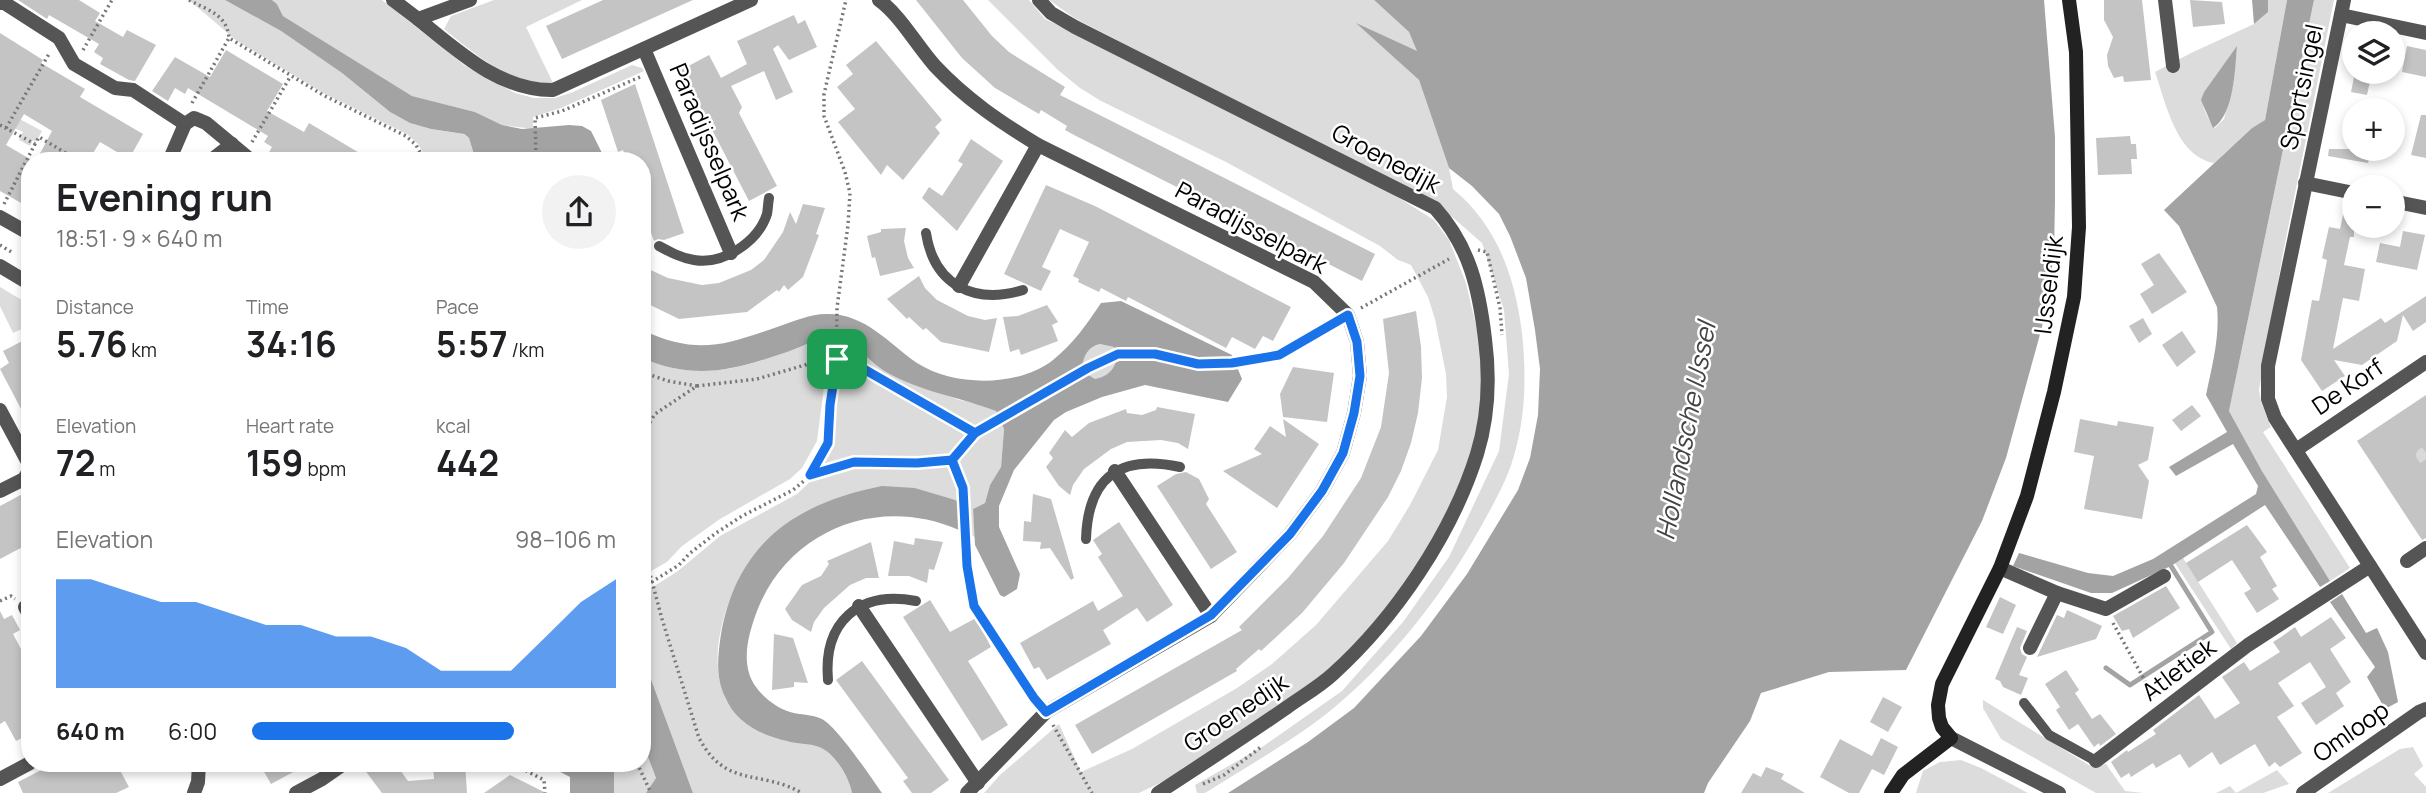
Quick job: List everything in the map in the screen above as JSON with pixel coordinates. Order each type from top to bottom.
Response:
[{"type":"street","points":[[393,0],[418,19],[470,0]]},
{"type":"street","name":"Paradijsselpark","points":[[418,19],[468,58],[517,86],[553,90],[751,0]]},
{"type":"street","name":"Paradijsselpark","points":[[859,606],[973,788],[1046,712],[1211,615],[1290,534],[1322,491],[1343,453],[1354,413],[1360,376],[1357,342],[1348,315],[1314,282],[1038,145],[994,118],[967,99],[878,0]]},
{"type":"street","name":"Groenedijk","points":[[1039,0],[1051,13],[1075,27],[1435,208],[1452,227],[1463,251],[1475,278],[1482,312],[1487,355],[1487,403],[1478,452],[1460,501],[1408,588],[1372,634],[1332,675],[1158,793]]},
{"type":"street","name":"IJsseldijk","points":[[1951,738],[1939,718],[1938,705],[1942,684],[2000,568],[2027,496],[2054,392],[2074,297],[2079,213],[2076,52],[2069,0]]},
{"type":"street","points":[[2165,0],[2173,66]]},
{"type":"street","name":"Sportsingel","points":[[2344,0],[2266,383],[2268,399],[2275,418],[2426,653]]},
{"type":"street","points":[[0,3],[3,2],[59,38],[74,64],[115,88],[133,90],[190,121],[206,123],[241,152]]},
{"type":"street","points":[[2341,15],[2426,33]]},
{"type":"street","name":"Paradijsselpark","points":[[644,49],[731,253]]},
{"type":"street","points":[[174,152],[190,121]]},
{"type":"street","points":[[222,152],[232,144]]},
{"type":"street","points":[[959,286],[1038,145]]},
{"type":"street","points":[[2305,183],[2342,191]]},
{"type":"street","points":[[2405,204],[2426,208]]},
{"type":"street","points":[[0,217],[21,229]]},
{"type":"street","points":[[0,266],[21,279]]},
{"type":"street","name":"De Korf","points":[[2296,450],[2426,362]]},
{"type":"street","points":[[0,410],[21,451]]},
{"type":"street","points":[[1115,471],[1211,615]]},
{"type":"street","points":[[0,491],[21,481]]},
{"type":"street","points":[[2407,561],[2426,548]]},
{"type":"street","name":"Atletiek","points":[[2096,761],[2248,645],[2370,566]]},
{"type":"street","points":[[2000,568],[2056,593],[2106,609],[2164,576]]},
{"type":"street","points":[[2031,648],[2056,593]]},
{"type":"street","name":"Omloop","points":[[2303,793],[2426,709]]},
{"type":"street","points":[[1891,793],[1903,775],[1951,738],[2059,793]]},
{"type":"street","points":[[0,779],[21,768]]},
{"type":"street","points":[[194,793],[199,772]]},
{"type":"street","points":[[296,793],[332,772]]},
{"type":"lane","name":"Paradijsselpark","points":[[659,246],[677,256],[697,261],[716,260],[746,244],[757,232],[767,214],[769,198]]},
{"type":"lane","points":[[926,233],[929,251],[940,270],[959,286],[974,294],[989,296],[1023,290]]},
{"type":"lane","points":[[1086,539],[1086,519],[1090,504],[1101,485],[1115,471],[1136,463],[1159,462],[1180,467]]},
{"type":"lane","points":[[828,680],[828,652],[833,636],[845,618],[859,606],[888,598],[916,601]]},
{"type":"lane","name":"Atletiek","points":[[2024,703],[2049,735],[2096,761]]},
{"type":"lane","points":[[1903,775],[1904,793]]},
{"type":"path","points":[[74,64],[112,0]]},
{"type":"path","points":[[189,0],[210,9],[228,27],[229,38],[191,104],[190,121]]},
{"type":"path","points":[[652,582],[679,565],[688,554],[716,533],[793,490],[810,475],[828,443],[837,359],[837,308],[850,192],[824,117],[824,93],[846,0]]},
{"type":"path","points":[[6,128],[59,38]]},
{"type":"path","points":[[229,38],[290,77],[406,136],[420,152]]},
{"type":"path","points":[[536,152],[535,118],[562,111],[654,70]]},
{"type":"path","points":[[252,152],[290,77]]},
{"type":"path","points":[[0,124],[35,144]]},
{"type":"path","points":[[31,152],[39,137],[64,152]]},
{"type":"path","points":[[0,211],[21,171]]},
{"type":"path","points":[[810,475],[854,462],[917,463],[952,460],[975,433],[1088,368],[1118,354],[1155,354],[1198,364],[1232,363],[1279,355],[1470,248],[1488,252],[1500,309],[1503,342]]},
{"type":"path","points":[[651,375],[697,386],[757,379],[822,360],[846,360],[975,433]]},
{"type":"path","points":[[651,420],[655,414],[697,386]]},
{"type":"path","points":[[952,460],[963,488],[965,535],[974,606],[1046,712],[1092,793]]},
{"type":"path","points":[[651,578],[698,738],[706,751],[727,770],[782,784],[802,793]]},
{"type":"path","points":[[2106,609],[2148,688]]},
{"type":"path","points":[[1195,788],[1224,775],[1266,742]]},
{"type":"path","points":[[528,772],[544,780],[545,793]]},
{"type":"path","points":[[641,772],[651,793]]},
{"type":"shaded area","points":[[189,0],[225,0],[281,31],[342,73],[390,112],[410,123],[463,134],[469,138],[473,152],[423,152],[407,134],[323,93],[237,41]]},
{"type":"shaded area","points":[[272,0],[382,0],[464,65],[515,93],[534,98],[555,98],[573,92],[632,65],[644,71],[561,108],[533,117],[533,129],[502,125],[475,112],[412,96],[283,16]]},
{"type":"shaded area","points":[[494,0],[582,0],[526,27],[553,83],[522,79],[508,74],[481,58],[444,29],[451,16]]},
{"type":"shaded area","points":[[988,0],[1029,0],[1045,19],[1339,165],[1434,220],[1449,240],[1466,283],[1484,359],[1483,426],[1462,499],[1351,660],[1213,758],[1139,793],[984,793],[1000,775],[1059,724],[1081,772],[1132,749],[1237,688],[1272,664],[1316,625],[1388,541],[1410,505],[1438,450],[1447,397],[1446,374],[1428,297],[1411,265],[1226,162],[1101,101],[1080,88],[1058,70]]},
{"type":"shaded area","points":[[1049,0],[1374,0],[1409,32],[1418,52],[1359,25],[1419,80],[1449,168],[1453,189],[1468,203],[1492,236],[1509,272],[1519,312],[1524,391],[1516,448],[1495,500],[1464,556],[1411,630],[1348,696],[1296,736],[1205,793],[1197,793],[1195,785],[1262,747],[1342,691],[1403,622],[1449,557],[1499,451],[1509,374],[1504,310],[1482,243],[1435,202],[1076,19]]},
{"type":"shaded area","points":[[2268,0],[2287,0],[2265,120],[2252,128],[2214,163],[2201,158],[2190,150],[2174,126],[2155,72],[2254,24],[2268,12]],"holes":[[[2237,47],[2233,85],[2224,119],[2215,128],[2205,111],[2204,92]]]},
{"type":"shaded area","points":[[2314,0],[2334,0],[2283,253],[2259,390],[2271,427],[2263,432],[2350,568],[2330,581],[2262,471],[2229,411]]},
{"type":"shaded area","points":[[16,117],[42,131],[36,142],[33,140],[30,146],[19,140],[23,132],[10,126]]},
{"type":"shaded area","points":[[0,287],[21,300],[21,329],[13,333],[0,306]]},
{"type":"shaded area","points":[[828,339],[817,441],[802,468],[790,479],[720,519],[682,546],[667,562],[651,571],[651,361],[690,370],[712,371],[755,362]]},
{"type":"shaded area","points":[[843,342],[856,347],[885,371],[959,400],[977,403],[996,411],[1004,429],[1001,467],[990,485],[985,503],[973,509],[975,537],[959,530],[960,503],[915,488],[750,560],[738,580],[721,628],[718,653],[719,678],[726,700],[740,719],[762,733],[825,750],[840,766],[852,793],[693,793],[651,679],[651,588],[678,571],[720,536],[797,494],[815,477],[831,445]]},
{"type":"shaded area","points":[[1101,344],[1114,347],[1116,362],[1111,371],[1097,380],[1086,375],[1082,366],[1087,352]]},
{"type":"shaded area","points":[[2183,558],[2237,643],[2231,649],[2175,563]]},
{"type":"shaded area","points":[[1983,700],[2092,767],[2106,764],[2125,791],[2143,793],[2096,793],[2001,739],[1983,708]]},
{"type":"shaded area","points":[[2413,747],[2423,766],[2414,774],[2426,787],[2426,793],[2328,793],[2400,749]]},
{"type":"shaded area","points":[[1961,760],[2028,793],[1916,793],[1923,771],[1940,762]]},
{"type":"shaded area","points":[[651,765],[656,778],[646,793],[614,793],[614,772],[651,772]]},
{"type":"shaded area","points":[[2277,770],[2289,784],[2263,793],[2236,793]]},
{"type":"shaded area","points":[[2230,786],[2236,793],[2216,793]]},
{"type":"water","points":[[225,0],[272,0],[283,16],[412,96],[475,112],[502,125],[522,129],[582,126],[591,131],[602,152],[473,152],[469,138],[464,134],[410,123],[390,112],[342,73],[281,31]]},
{"type":"water","name":"Hollandsche IJssel","points":[[1374,0],[2044,0],[2055,137],[2054,254],[2042,327],[2006,458],[1982,521],[1906,670],[1829,672],[1761,693],[1750,721],[1704,793],[1228,793],[1308,742],[1354,708],[1421,636],[1467,574],[1518,490],[1530,458],[1538,415],[1540,369],[1535,330],[1526,278],[1510,236],[1499,214],[1472,186],[1449,168],[1419,80],[1356,23],[1417,51],[1409,32]]},
{"type":"water","points":[[2252,0],[2268,0],[2268,12],[2254,24]]},
{"type":"water","points":[[2287,0],[2314,0],[2229,411],[2262,471],[2330,581],[2320,587],[2265,505],[2171,566],[2112,593],[2091,593],[2013,566],[2019,553],[2088,573],[2113,576],[2153,559],[2256,494],[2258,486],[2233,444],[2176,476],[2169,467],[2227,432],[2206,395],[2216,340],[2217,307],[2179,226],[2164,210],[2252,128],[2265,120]]},
{"type":"water","points":[[2237,46],[2229,102],[2220,122],[2213,128],[2201,100]]},
{"type":"water","points":[[1121,301],[1232,355],[1242,379],[1228,402],[1145,385],[1102,397],[1054,420],[1014,470],[999,506],[999,527],[1020,574],[1017,589],[1004,597],[1000,595],[975,545],[973,509],[985,503],[990,485],[1001,467],[1004,429],[996,411],[899,379],[852,346],[836,340],[817,340],[750,364],[715,370],[680,369],[651,361],[651,334],[680,343],[711,345],[743,338],[808,316],[826,314],[853,318],[932,371],[967,380],[986,381],[1023,375],[1039,369],[1060,354],[1101,303]],"holes":[[[1100,344],[1114,347],[1116,353],[1113,368],[1101,378],[1095,379],[1083,372],[1084,358],[1092,348]]]},
{"type":"water","points":[[882,486],[915,488],[955,500],[960,503],[959,530],[929,520],[898,516],[868,519],[840,527],[814,540],[791,559],[772,583],[757,611],[747,650],[749,673],[760,692],[784,710],[818,717],[829,724],[854,753],[882,793],[852,793],[840,766],[825,750],[767,735],[742,721],[725,697],[718,666],[719,650],[729,602],[741,575],[756,552],[775,532],[797,516],[823,504]]},
{"type":"water","points":[[2342,594],[2366,633],[2377,628],[2388,652],[2398,702],[2385,709],[2367,677],[2375,667],[2330,602]]},
{"type":"water","points":[[651,679],[693,793],[646,793],[656,778],[651,765]]},
{"type":"water","points":[[560,772],[614,772],[614,793],[570,793],[570,777]]},
{"type":"building","points":[[18,0],[79,0],[100,13],[95,21],[123,37],[127,30],[156,45],[135,81],[129,80],[100,64],[103,58],[94,52],[99,44],[49,15],[47,19]]},
{"type":"building","points":[[603,0],[693,0],[562,59],[546,26]]},
{"type":"building","points":[[916,0],[963,0],[992,36],[1009,52],[1065,87],[1060,95],[1375,254],[1362,281],[1076,136],[1065,130],[1067,126],[1041,110],[1039,114],[995,88],[962,58]]},
{"type":"building","points":[[2104,0],[2142,0],[2151,80],[2124,82],[2123,76],[2114,78],[2108,66],[2107,55],[2113,37],[2104,20]]},
{"type":"building","points":[[2190,0],[2222,2],[2225,24],[2193,27]]},
{"type":"building","points":[[794,15],[798,24],[805,20],[817,47],[789,60],[778,45],[773,49],[793,92],[776,100],[764,71],[731,86],[742,107],[739,113],[777,186],[749,201],[681,70],[709,55],[721,78],[747,64],[737,41]]},
{"type":"building","points":[[0,33],[43,60],[41,63],[85,89],[80,97],[143,134],[133,152],[117,152],[100,142],[94,152],[41,152],[52,131],[24,114],[6,145],[21,154],[21,203],[0,191]]},
{"type":"building","points":[[876,41],[942,120],[935,127],[940,133],[903,180],[887,165],[881,175],[838,122],[855,109],[837,87],[853,74],[846,65]]},
{"type":"building","points":[[2407,46],[2426,50],[2426,77],[2405,73]]},
{"type":"building","points":[[226,50],[283,84],[267,111],[304,132],[309,123],[358,152],[269,152],[272,147],[264,142],[268,136],[188,88],[185,94],[175,88],[168,101],[152,91],[175,57],[210,77]]},
{"type":"building","points":[[635,84],[684,233],[654,241],[651,232],[651,152],[618,152],[601,100]]},
{"type":"building","points":[[2353,84],[2369,84],[2367,95],[2351,92]]},
{"type":"building","points":[[2421,115],[2426,115],[2426,158],[2411,155]]},
{"type":"building","points":[[2130,136],[2131,144],[2136,144],[2137,159],[2131,159],[2132,174],[2098,175],[2096,138]]},
{"type":"building","points":[[971,139],[1003,161],[957,231],[922,198],[929,187],[942,196],[963,164],[958,161]]},
{"type":"building","points":[[2329,149],[2342,149],[2342,158],[2328,156]]},
{"type":"building","points":[[1046,185],[1095,206],[1291,307],[1273,341],[1263,336],[1255,349],[1232,337],[1226,348],[1128,297],[1126,301],[1101,288],[1099,292],[1078,282],[1079,279],[1073,276],[1089,242],[1060,229],[1042,267],[1051,271],[1041,291],[1004,274]]},
{"type":"building","points":[[803,204],[825,208],[816,234],[819,235],[803,277],[788,290],[784,285],[779,292],[777,290],[747,312],[679,319],[651,305],[651,270],[668,278],[702,285],[719,283],[751,270],[764,260],[783,232],[790,212],[796,224]]},
{"type":"building","points":[[2342,220],[2342,238],[2350,238],[2344,265],[2365,269],[2359,301],[2343,298],[2333,349],[2381,318],[2385,323],[2426,296],[2426,322],[2413,331],[2403,315],[2397,341],[2362,365],[2334,360],[2345,376],[2322,391],[2301,360],[2312,300],[2319,301],[2327,260],[2322,258],[2329,227],[2340,229]]},
{"type":"building","points":[[906,228],[904,241],[908,258],[914,268],[880,276],[867,236],[881,232],[881,229]]},
{"type":"building","points":[[2405,231],[2425,235],[2417,270],[2376,262],[2380,243],[2400,247]]},
{"type":"building","points":[[2159,253],[2187,292],[2152,314],[2140,294],[2154,285],[2141,264]]},
{"type":"building","points":[[919,276],[925,288],[937,300],[968,316],[985,320],[997,318],[989,352],[941,342],[926,328],[923,330],[909,317],[907,319],[887,299]]},
{"type":"building","points":[[1047,305],[1058,322],[1052,325],[1058,341],[1021,355],[1019,349],[1010,352],[1003,317],[1018,316]]},
{"type":"building","points":[[1416,311],[1422,378],[1411,443],[1388,497],[1344,563],[1302,613],[1261,651],[1259,649],[1236,669],[1237,671],[1092,754],[1075,725],[1242,630],[1239,627],[1288,578],[1323,536],[1361,478],[1381,427],[1389,373],[1383,319]]},
{"type":"building","points":[[2143,318],[2152,334],[2139,343],[2129,326]]},
{"type":"building","points":[[2182,331],[2196,352],[2177,367],[2162,345]]},
{"type":"building","points":[[21,342],[21,409],[0,369],[9,363],[3,351]]},
{"type":"building","points":[[1293,367],[1334,373],[1327,422],[1283,417],[1280,394]]},
{"type":"building","points":[[2426,395],[2426,538],[2422,540],[2357,441]]},
{"type":"building","points":[[2192,405],[2201,416],[2181,431],[2172,420]]},
{"type":"building","points":[[1157,407],[1195,414],[1188,449],[1178,443],[1161,440],[1127,442],[1111,449],[1084,469],[1070,495],[1059,486],[1046,467],[1053,458],[1049,453],[1065,430],[1072,437],[1089,423],[1126,409],[1127,413],[1142,415],[1156,410]]},
{"type":"building","points":[[1283,419],[1319,444],[1277,508],[1223,471],[1262,454],[1254,449],[1270,426],[1286,437]]},
{"type":"building","points":[[2080,419],[2117,426],[2118,421],[2154,427],[2148,460],[2138,465],[2149,481],[2142,519],[2084,509],[2094,456],[2074,452]]},
{"type":"building","points":[[1186,472],[1199,479],[1209,499],[1206,504],[1237,552],[1211,569],[1157,486],[1176,474]]},
{"type":"building","points":[[1033,494],[1051,499],[1074,578],[1071,580],[1050,548],[1040,549],[1041,542],[1023,541],[1024,521],[1031,522]]},
{"type":"building","points":[[21,495],[21,548],[0,559],[0,506]]},
{"type":"building","points":[[1119,522],[1173,605],[1147,622],[1137,608],[1103,630],[1111,644],[1047,680],[1039,667],[1034,669],[1020,643],[1093,601],[1098,611],[1123,596],[1098,557],[1102,554],[1093,540]]},
{"type":"building","points":[[2247,525],[2267,552],[2260,557],[2277,586],[2272,589],[2279,599],[2257,613],[2244,593],[2251,589],[2232,560],[2198,582],[2186,563]]},
{"type":"building","points":[[915,538],[943,542],[934,570],[929,569],[927,583],[909,576],[888,576],[894,541],[914,545]]},
{"type":"building","points":[[871,542],[879,578],[866,578],[850,585],[824,608],[814,622],[811,632],[792,620],[785,609],[802,585],[821,576],[829,564],[827,561]]},
{"type":"building","points":[[2166,586],[2180,608],[2133,638],[2129,629],[2122,631],[2113,616]]},
{"type":"building","points":[[2000,597],[2016,605],[2003,634],[1986,627]]},
{"type":"building","points":[[930,600],[950,632],[976,618],[991,647],[968,661],[1008,725],[982,741],[903,617]]},
{"type":"building","points":[[2067,610],[2102,626],[2096,639],[2037,657],[2057,615],[2064,618]]},
{"type":"building","points":[[0,611],[4,619],[12,615],[20,630],[13,634],[21,649],[21,738],[16,741],[5,721],[0,724]]},
{"type":"building","points":[[2331,617],[2346,638],[2330,649],[2351,682],[2336,693],[2344,706],[2316,725],[2301,703],[2326,687],[2310,662],[2278,683],[2294,706],[2277,717],[2302,753],[2280,767],[2275,762],[2269,767],[2255,744],[2220,765],[2212,752],[2189,768],[2180,754],[2156,768],[2153,763],[2131,777],[2129,773],[2121,778],[2111,762],[2156,734],[2153,730],[2199,695],[2215,719],[2240,703],[2222,677],[2244,662],[2250,671],[2280,652],[2273,642],[2295,627],[2301,637]]},
{"type":"building","points":[[2017,627],[2027,631],[2020,648],[2022,654],[2027,657],[2019,675],[2028,678],[2021,695],[2003,687],[2000,681],[1995,679]]},
{"type":"building","points":[[774,634],[793,638],[808,683],[794,682],[794,687],[772,690]]},
{"type":"building","points":[[862,661],[949,780],[931,793],[912,793],[903,781],[908,778],[836,680]]},
{"type":"building","points":[[2066,670],[2079,690],[2075,693],[2092,719],[2100,714],[2116,734],[2100,746],[2099,743],[2094,747],[2078,724],[2069,730],[2056,710],[2060,707],[2045,684]]},
{"type":"building","points":[[1883,697],[1902,707],[1888,732],[1870,722]]},
{"type":"building","points":[[1881,738],[1898,747],[1884,775],[1872,769],[1859,793],[1849,793],[1820,777],[1840,739],[1872,756]]},
{"type":"building","points":[[1766,767],[1784,774],[1781,779],[1805,793],[1741,793],[1753,773],[1761,777]]},
{"type":"building","points":[[37,772],[121,772],[129,787],[116,793],[23,793],[18,782]]},
{"type":"building","points":[[264,772],[293,772],[271,784]]},
{"type":"building","points":[[366,772],[402,772],[408,781],[434,779],[434,772],[466,772],[467,793],[382,793]]},
{"type":"building","points":[[510,775],[546,793],[484,793]]},
{"type":"waterway","points":[[2106,668],[2130,685],[2212,632],[2171,566]]},
{"type":"tunnel","points":[[2426,453],[2423,455],[2426,459]]},
{"type":"route","points":[[837,359],[828,443],[810,475],[854,462],[917,463],[952,460],[975,433],[1088,368],[1118,354],[1155,354],[1198,364],[1232,363],[1279,355],[1348,315],[1357,342],[1360,376],[1354,413],[1343,453],[1322,491],[1290,534],[1260,567],[1211,615],[1046,712],[974,606],[967,566],[963,488],[952,460],[975,433],[862,368],[846,360],[837,359]]}]
